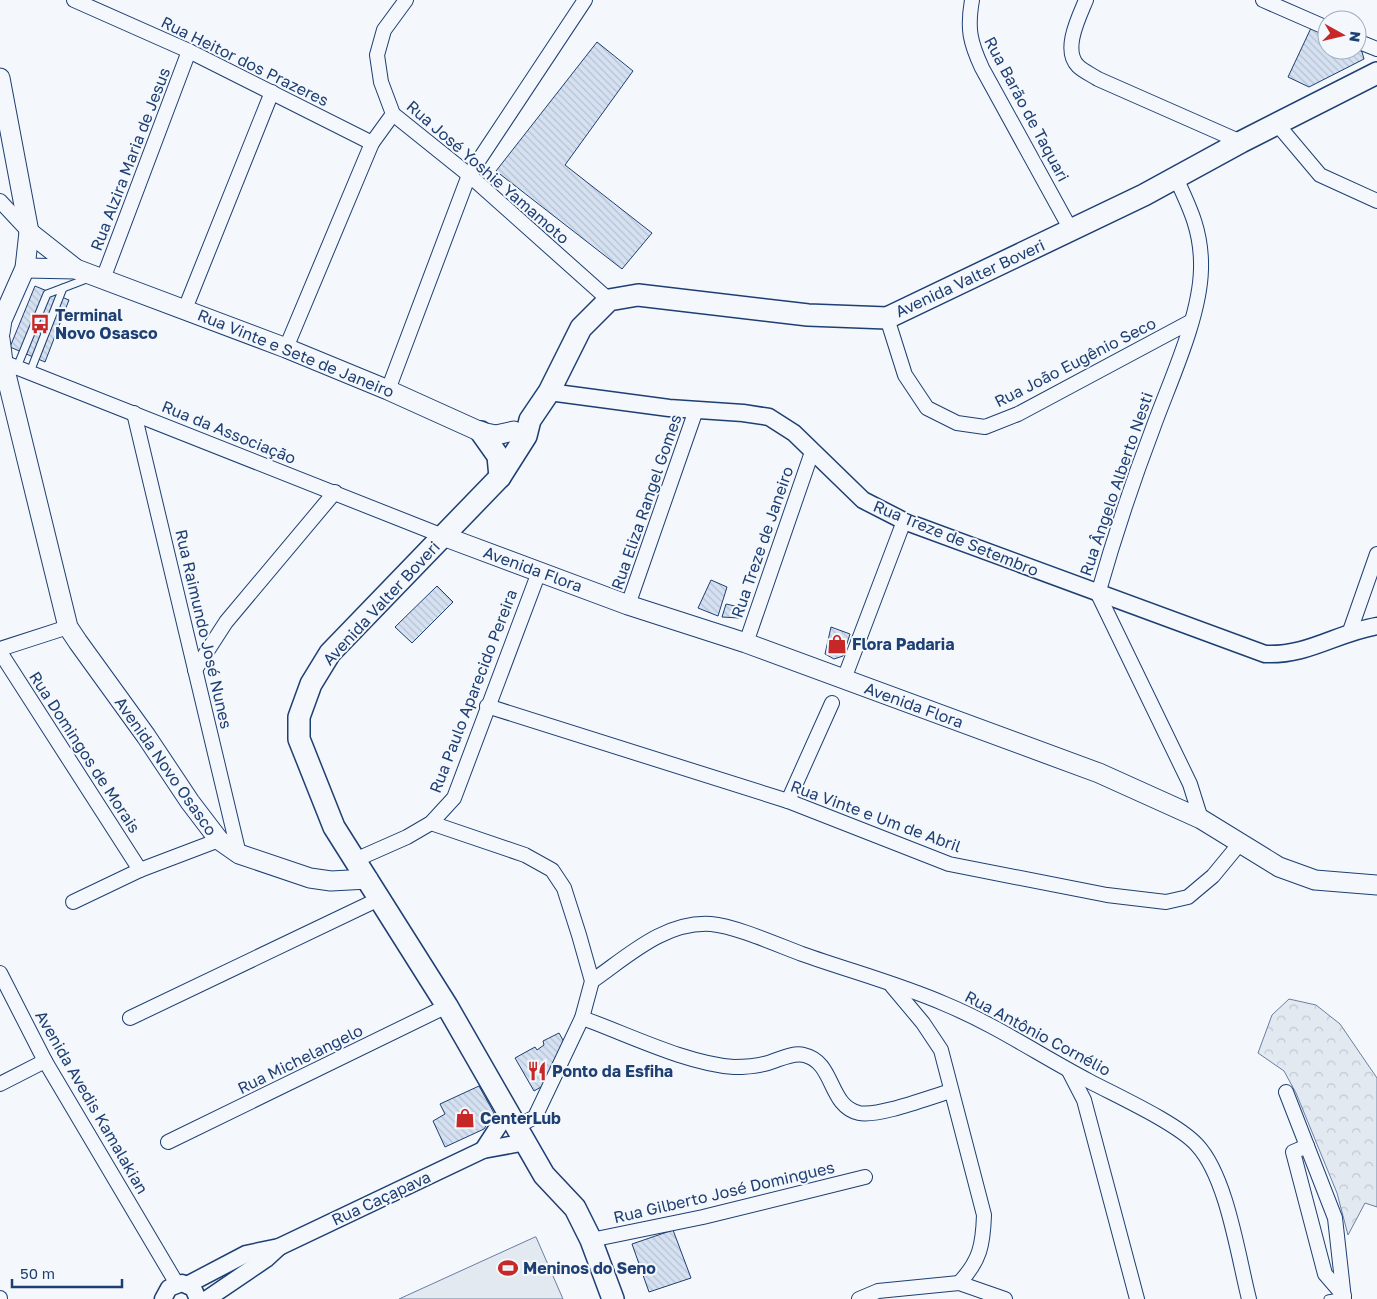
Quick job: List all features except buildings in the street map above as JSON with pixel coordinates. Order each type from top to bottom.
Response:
[{"type":"main road","name":"Avenida Valter Boveri","points":[[478,499],[487,475],[498,456],[548,392],[581,328],[609,300],[638,295],[808,315],[887,318],[1176,178],[1241,142],[1377,73]]},
{"type":"main road","points":[[0,78],[29,232],[25,268],[2,320],[0,333]]},
{"type":"main road","name":"Rua Vinte e Sete de Janeiro","points":[[29,232],[76,269],[286,348],[388,390],[481,432],[496,435],[522,425]]},
{"type":"main road","name":"Rua Vinte e Sete de Janeiro","points":[[25,268],[76,269]]},
{"type":"main road","name":"Avenida Novo Osasco","points":[[0,339],[16,367],[68,627],[146,736],[190,802],[219,840],[239,854],[310,878],[331,881],[368,879]]},
{"type":"main road","name":"Avenida Valter Boveri","points":[[368,879],[334,827],[299,739],[299,716],[311,684],[330,653],[500,477],[526,436],[522,425]]},
{"type":"main road","points":[[481,432],[498,456],[500,477]]},
{"type":"main road","name":"Avenida Flora","points":[[443,536],[628,605],[746,643],[1099,773],[1201,819],[1279,866],[1315,880],[1377,885]]},
{"type":"main road","points":[[368,879],[447,1006],[544,1175],[574,1208],[590,1240],[613,1299]]},
{"type":"street","name":"Rua Heitor dos Prazeres","points":[[74,0],[189,51],[372,143]]},
{"type":"street","name":"Rua José Yoshie Yamamoto","points":[[406,0],[384,30],[377,56],[382,82],[393,114],[469,176],[609,300]]},
{"type":"street","points":[[388,390],[469,176],[585,0]]},
{"type":"street","name":"Rua Barão de Taquari","points":[[972,0],[968,19],[970,42],[982,68],[1071,230]]},
{"type":"street","points":[[1086,0],[1073,40],[1072,57],[1078,67],[1098,78],[1241,142]]},
{"type":"street","points":[[1263,0],[1317,24]]},
{"type":"street","name":"Rua Alzira Maria de Jesus","points":[[98,278],[189,51]]},
{"type":"street","points":[[185,309],[272,92]]},
{"type":"street","points":[[286,348],[372,143],[393,114]]},
{"type":"street","points":[[1277,124],[1320,175],[1377,201]]},
{"type":"street","name":"Rua Ângelo Alberto Nesti","points":[[1176,178],[1198,225],[1201,268],[1198,296],[1178,362],[1127,496],[1098,594],[1190,784],[1201,819]]},
{"type":"street","points":[[0,201],[29,232]]},
{"type":"street","name":"Rua João Eugênio Seco","points":[[887,318],[906,375],[927,408],[957,423],[986,427],[1018,414],[1190,322]]},
{"type":"street","name":"Rua da Associação","points":[[16,367],[443,536]]},
{"type":"street","name":"Rua Treze de Setembro","points":[[548,392],[769,418],[794,433],[863,500],[904,521],[1265,654],[1284,655],[1302,652],[1350,631],[1377,626]]},
{"type":"street","name":"Rua Eliza Rangel Gomes","points":[[628,605],[696,410]]},
{"type":"street","name":"Rua Raimundo José Nunes","points":[[134,413],[239,854]]},
{"type":"street","name":"Rua Treze de Janeiro","points":[[746,643],[812,452]]},
{"type":"street","points":[[195,670],[226,622],[335,492]]},
{"type":"street","points":[[844,679],[904,521]]},
{"type":"street","points":[[1350,631],[1377,554]]},
{"type":"street","name":"Rua Paulo Aparecido Pereira","points":[[356,860],[408,837],[431,823],[454,798],[539,572]]},
{"type":"street","points":[[0,651],[68,627]]},
{"type":"street","name":"Rua Domingos de Morais","points":[[0,651],[140,870]]},
{"type":"street","points":[[788,801],[832,703]]},
{"type":"street","name":"Rua Vinte e Um de Abril","points":[[487,706],[788,801],[949,864],[1107,895],[1166,902],[1188,897],[1212,876],[1241,842]]},
{"type":"street","points":[[431,823],[525,855],[552,870],[564,888],[592,981],[582,1018],[535,1117],[483,1150]]},
{"type":"street","points":[[73,902],[140,870],[219,840]]},
{"type":"street","points":[[130,1018],[379,899]]},
{"type":"street","name":"Rua Antônio Cornélio","points":[[592,981],[640,946],[661,935],[688,926],[711,924],[745,934],[945,1004],[1024,1042],[1069,1071],[1176,1129],[1197,1145],[1215,1170],[1249,1299]]},
{"type":"street","name":"Avenida Avedis Kamalakian","points":[[0,973],[45,1061],[115,1177],[154,1247],[174,1289]]},
{"type":"street","points":[[892,985],[923,1023],[941,1050],[984,1215],[983,1238],[974,1267],[959,1283]]},
{"type":"street","name":"Rua Michelangelo","points":[[168,1142],[447,1006]]},
{"type":"street","points":[[582,1018],[686,1056],[725,1066],[759,1065],[802,1054],[822,1065],[840,1101],[848,1110],[861,1114],[886,1110],[951,1091]]},
{"type":"street","points":[[0,1084],[45,1061]]},
{"type":"street","points":[[1069,1071],[1084,1100],[1137,1299]]},
{"type":"street","points":[[1286,1092],[1335,1218],[1344,1298]]},
{"type":"street","name":"Rua Caçapava","points":[[174,1289],[258,1250],[279,1246],[483,1150],[516,1128]]},
{"type":"street","points":[[1307,1146],[1294,1152],[1325,1274],[1344,1298]]},
{"type":"street","name":"Rua Gilberto José Domingues","points":[[590,1240],[703,1217],[865,1177]]},
{"type":"street","name":"Rua Caçapava","points":[[207,1299],[266,1259],[279,1246]]},
{"type":"street","points":[[216,1270],[225,1285]]},
{"type":"street","points":[[859,1299],[878,1291],[959,1283],[1005,1299]]},
{"type":"street","points":[[174,1289],[196,1293],[198,1299]]},
{"type":"lane","points":[[16,367],[46,294],[98,278]]},
{"type":"lane","points":[[16,367],[64,288]]},
{"type":"lane","points":[[1328,1299],[1344,1298]]},
{"type":"green space","points":[[1289,999],[1316,1005],[1340,1024],[1377,1078],[1377,1207],[1365,1203],[1348,1235],[1337,1193],[1296,1093],[1284,1071],[1258,1053],[1272,1015]]},
{"type":"green space","name":"Meninos do Seno","points":[[535,1237],[563,1299],[399,1299]]},
{"type":"place","name":"Terminal Novo Osasco","points":[[40,324]]},
{"type":"place","name":"Flora Padaria","points":[[837,644]]},
{"type":"place","name":"Ponto da Esfiha","points":[[537,1071]]},
{"type":"place","name":"CenterLub","points":[[465,1118]]},
{"type":"place","name":"Meninos do Seno","points":[[508,1268]]}]
